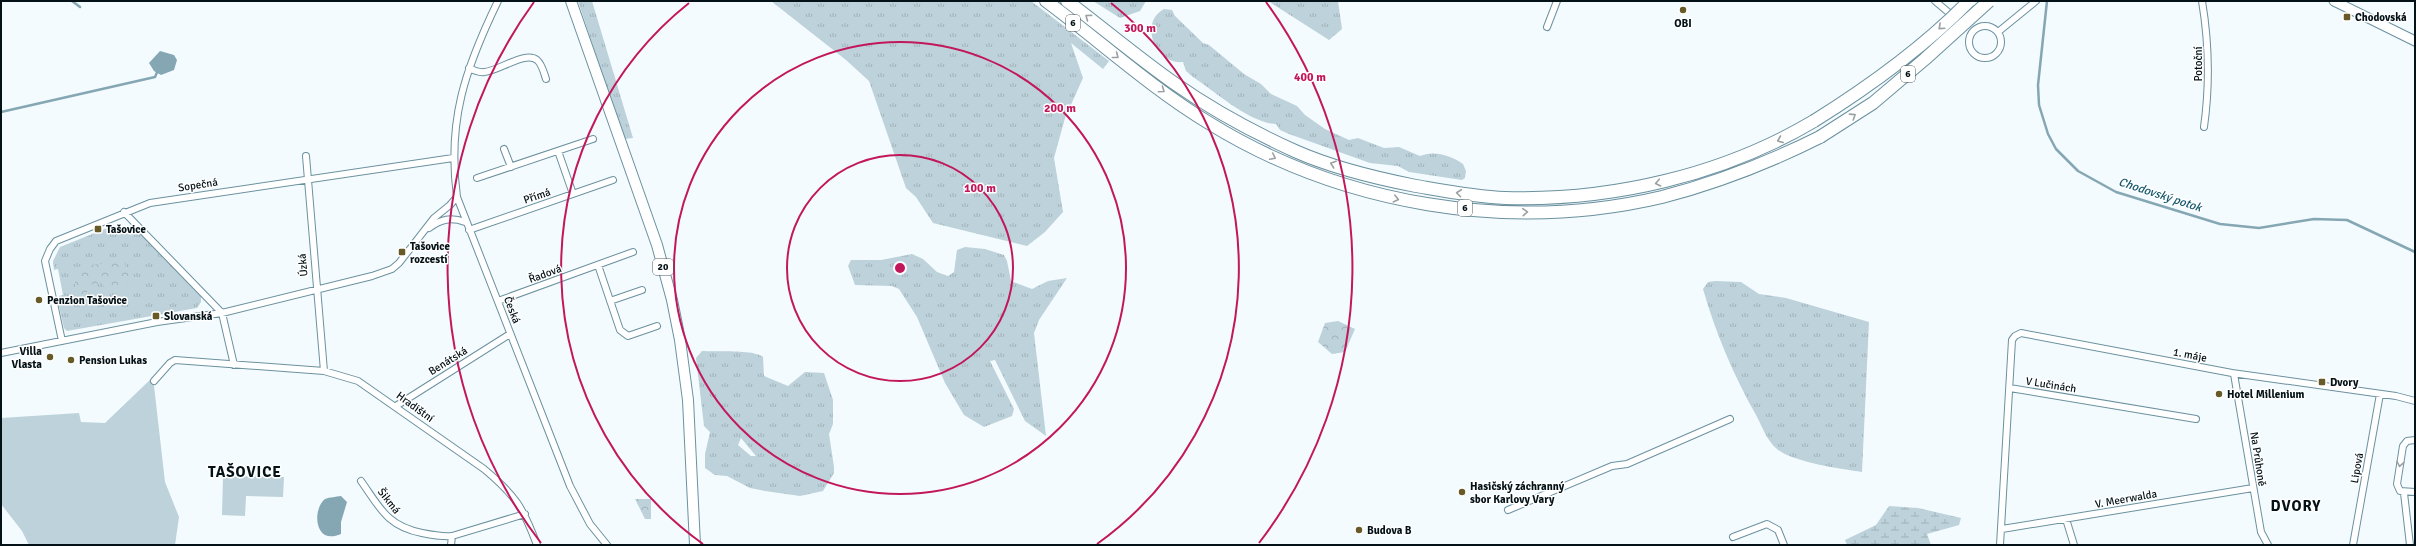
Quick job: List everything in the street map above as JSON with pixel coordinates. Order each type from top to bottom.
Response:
[{"type":"highway","name":"6","points":[[1046,1],[1131,68],[1208,122],[1294,167],[1374,193],[1409,202],[1512,213],[1599,208],[1661,197],[1726,177],[1820,137],[1873,103],[1925,59],[1989,1]]},
{"type":"highway","name":"6","points":[[1067,1],[1175,84],[1227,117],[1296,152],[1373,178],[1445,191],[1505,198],[1594,194],[1660,183],[1721,165],[1790,135],[1862,91],[1916,50],[1969,1]]},
{"type":"main road","name":"20","points":[[571,1],[654,238],[672,300],[687,392],[695,545]]},
{"type":"street","name":"Česká","points":[[498,1],[469,68],[458,106],[453,158],[457,197],[465,222],[498,301],[570,486],[590,524],[607,545]]},
{"type":"street","points":[[1547,27],[1557,1]]},
{"type":"street","points":[[1935,1],[1973,32]]},
{"type":"street","points":[[1998,32],[2036,1]]},
{"type":"street","name":"Potoční","points":[[2202,1],[2208,36],[2208,64],[2204,127]]},
{"type":"street","points":[[2334,1],[2415,41]]},
{"type":"street","points":[[1985,26],[1998,32],[2001,41],[1999,51],[1986,58],[1972,51],[1969,41],[1973,32],[1985,26]]},
{"type":"street","points":[[469,68],[482,73],[527,56],[535,58],[539,62],[546,79]]},
{"type":"street","points":[[476,178],[593,139]]},
{"type":"street","points":[[504,149],[511,167]]},
{"type":"street","points":[[533,151],[536,158]]},
{"type":"street","points":[[558,151],[573,194]]},
{"type":"street","name":"Úzká","points":[[306,156],[316,291],[324,371]]},
{"type":"street","name":"Sopečná","points":[[62,341],[45,262],[50,249],[56,241],[124,212],[150,203],[307,178],[453,158]]},
{"type":"street","name":"Přímá","points":[[469,230],[613,180]]},
{"type":"street","points":[[1,353],[157,322],[222,313],[316,291],[392,269],[399,263],[426,230],[437,214],[450,206],[457,197]]},
{"type":"street","points":[[124,212],[222,313],[234,365]]},
{"type":"street","points":[[426,230],[445,219],[453,218],[465,222]]},
{"type":"street","name":"Řadová","points":[[498,301],[633,252]]},
{"type":"street","points":[[598,265],[620,330],[628,336],[657,326]]},
{"type":"street","points":[[610,301],[642,290]]},
{"type":"street","name":"1. máje","points":[[2010,388],[2012,340],[2015,336],[2021,333],[2234,374],[2380,394],[2415,401]]},
{"type":"street","name":"Benátská","points":[[396,406],[510,334]]},
{"type":"street","name":"Hradištní","points":[[154,381],[167,366],[176,360],[324,371],[358,380],[498,480],[514,496],[525,514],[537,545]]},
{"type":"street","name":"Na Průhoně","points":[[2234,374],[2261,532],[2268,545]]},
{"type":"street","name":"V Lučinách","points":[[2000,545],[2010,388],[2196,419]]},
{"type":"street","name":"Lipová","points":[[2353,545],[2380,394]]},
{"type":"street","points":[[1508,510],[1612,466],[1627,464],[1730,419]]},
{"type":"street","points":[[2415,440],[2407,441],[2404,446],[2397,484],[2400,492],[2415,492]]},
{"type":"street","name":"Šikmá","points":[[361,481],[382,511],[397,526],[406,530],[442,537],[452,536],[525,514]]},
{"type":"street","name":"V. Meerwalda","points":[[2002,530],[2253,488]]},
{"type":"street","points":[[2404,493],[2410,545]]},
{"type":"street","points":[[2066,519],[2074,545]]},
{"type":"street","points":[[1733,537],[1767,524],[1778,530],[1784,545]]},
{"type":"street","points":[[450,545],[452,536]]},
{"type":"green space","points":[[578,1],[592,1],[633,138],[624,139]]},
{"type":"green space","points":[[771,1],[1031,1],[1109,61],[1103,69],[1071,43],[1083,78],[1065,118],[1054,158],[1063,212],[1045,232],[1027,246],[933,223],[916,197],[906,188],[869,81],[846,60]]},
{"type":"green space","points":[[1093,1],[1146,1],[1140,11],[1120,18]]},
{"type":"green space","points":[[1268,1],[1338,1],[1342,29],[1329,40]]},
{"type":"green space","points":[[1164,9],[1172,10],[1175,16],[1203,43],[1209,45],[1244,74],[1261,84],[1271,94],[1297,106],[1305,115],[1325,129],[1349,140],[1358,138],[1384,148],[1399,147],[1420,156],[1431,153],[1448,156],[1463,164],[1466,171],[1465,178],[1462,180],[1409,172],[1398,166],[1370,163],[1289,134],[1280,130],[1276,124],[1255,118],[1244,112],[1193,77],[1186,71],[1183,62],[1173,61],[1165,57],[1158,50],[1151,33],[1152,24],[1156,15]]},
{"type":"green space","points":[[112,226],[125,226],[141,234],[201,296],[201,302],[197,308],[67,331],[64,328],[58,302],[60,301],[59,296],[63,295],[58,269],[54,270],[53,261],[60,247]]},
{"type":"green space","points":[[965,247],[985,249],[1004,255],[1007,261],[1011,281],[1032,289],[1048,281],[1067,278],[1039,320],[1034,333],[1046,436],[1025,421],[995,360],[990,361],[1014,409],[1012,416],[984,427],[964,415],[945,383],[917,317],[899,289],[892,286],[855,285],[848,266],[851,260],[881,260],[912,254],[923,259],[937,272],[948,276],[954,272],[957,250]]},
{"type":"green space","points":[[124,261],[132,286],[104,290],[103,283],[87,285],[87,293],[75,295],[75,267]]},
{"type":"green space","points":[[1708,282],[1741,282],[1759,294],[1786,298],[1869,322],[1862,472],[1817,464],[1794,458],[1784,454],[1773,446],[1740,384],[1719,338],[1703,289]]},
{"type":"green space","points":[[1338,321],[1355,329],[1345,352],[1332,354],[1318,342],[1325,323]]},
{"type":"green space","points":[[702,351],[758,354],[763,357],[764,376],[788,386],[805,372],[824,373],[833,400],[833,424],[829,434],[834,473],[823,491],[800,496],[765,491],[750,488],[727,476],[715,475],[705,468],[705,454],[710,432],[704,426],[696,358]],"holes":[[[741,438],[756,456],[751,456],[738,445]]]},
{"type":"green space","points":[[153,377],[165,482],[179,517],[175,545],[29,545],[22,531],[1,504],[1,418],[79,413],[81,422],[105,423]]},
{"type":"green space","points":[[223,476],[284,477],[283,497],[246,496],[245,516],[222,515]]},
{"type":"green space","points":[[635,499],[651,499],[651,519],[645,519]]},
{"type":"green space","points":[[1889,506],[1918,508],[1961,518],[1959,525],[1927,534],[1931,545],[1847,545],[1845,540],[1876,525]]},
{"type":"shaded area","points":[[160,51],[174,55],[177,60],[174,70],[161,75],[154,71],[149,63]]},
{"type":"shaded area","points":[[341,496],[347,502],[341,522],[341,534],[332,536],[325,535],[318,525],[318,510],[325,499]]},
{"type":"waterway","points":[[72,1],[80,7]]},
{"type":"waterway","name":"Chodovský potok","points":[[2047,1],[2038,85],[2039,105],[2048,134],[2056,149],[2078,171],[2116,192],[2220,224],[2259,228],[2314,219],[2347,220],[2415,252]]},
{"type":"waterway","points":[[1,112],[155,77],[158,70]]},
{"type":"place","name":"OBI","points":[[1683,10]]},
{"type":"place","name":"Chodovská","points":[[2347,17]]},
{"type":"place","name":"Tašovice","points":[[98,229]]},
{"type":"place","name":"Tašovice rozcestí","points":[[402,252]]},
{"type":"place","name":"Penzion Tašovice","points":[[39,300]]},
{"type":"place","name":"Slovanská","points":[[156,316]]},
{"type":"place","name":"Villa Vlasta","points":[[50,357]]},
{"type":"place","name":"Pension Lukas","points":[[71,360]]},
{"type":"place","name":"Dvory","points":[[2322,382]]},
{"type":"place","name":"Hotel Millenium","points":[[2219,394]]},
{"type":"place","name":"Hasičský záchranný sbor Karlovy Vary","points":[[1462,492]]},
{"type":"place","name":"Budova B","points":[[1359,530]]},
{"type":"district","name":"TAŠOVICE","points":[[245,472]]},
{"type":"district","name":"DVORY","points":[[2296,506]]}]
